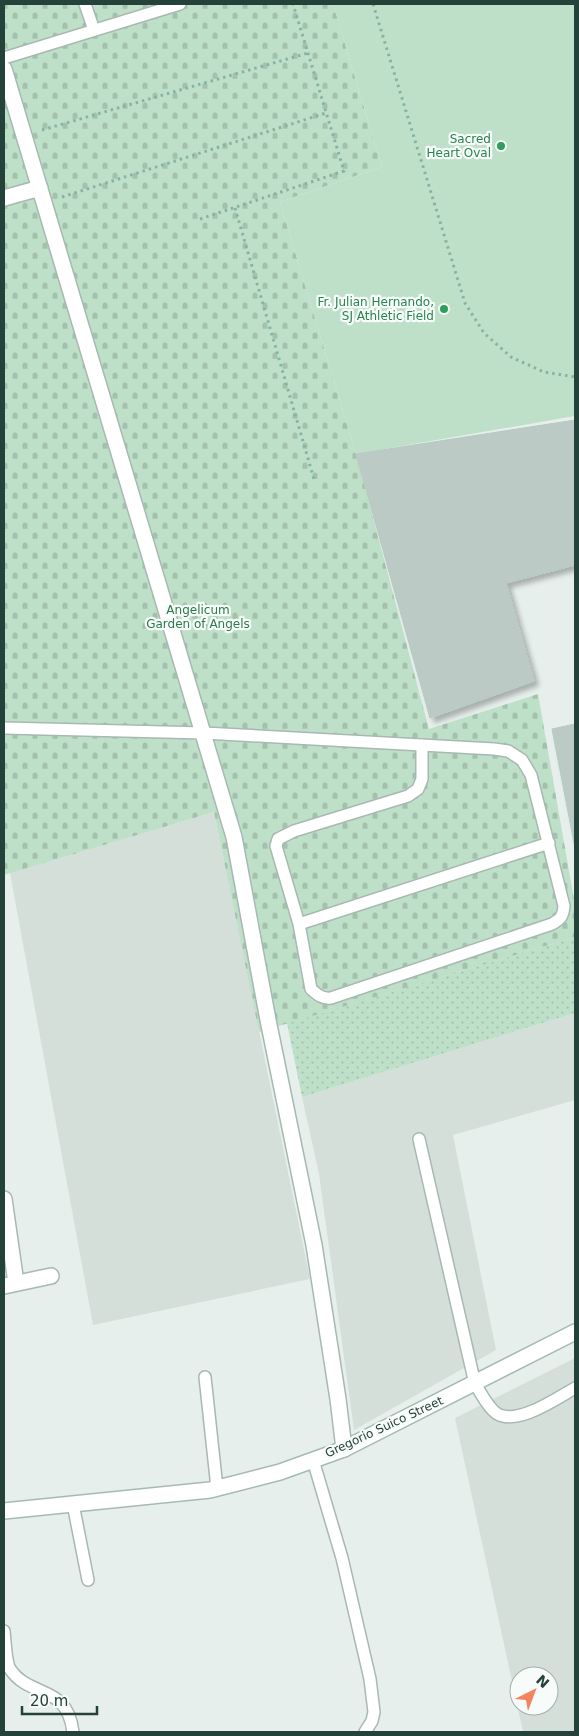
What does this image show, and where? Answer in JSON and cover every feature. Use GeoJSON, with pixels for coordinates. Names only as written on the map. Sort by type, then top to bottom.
{"type":"FeatureCollection","features":[{"type":"Feature","properties":{"kind":"street"},"geometry":{"type":"LineString","coordinates":[[4,69],[234,837],[268,1020],[314,1245],[344,1449]]}},
{"type":"Feature","properties":{"kind":"street"},"geometry":{"type":"LineString","coordinates":[[4,198],[40,188]]}},
{"type":"Feature","properties":{"kind":"street"},"geometry":{"type":"LineString","coordinates":[[4,1199],[10,1285],[51,1276]]}},
{"type":"Feature","properties":{"kind":"street","name":"Gregorio Suico Street"},"geometry":{"type":"LineString","coordinates":[[4,1511],[217,1488],[280,1472],[344,1449],[575,1332]]}},
{"type":"Feature","properties":{"kind":"lane"},"geometry":{"type":"LineString","coordinates":[[84,4],[94,30]]}},
{"type":"Feature","properties":{"kind":"lane"},"geometry":{"type":"LineString","coordinates":[[4,58],[180,4]]}},
{"type":"Feature","properties":{"kind":"lane"},"geometry":{"type":"LineString","coordinates":[[4,728],[204,733],[422,745],[494,749],[508,751],[522,760],[531,775],[564,906],[564,915],[558,921],[331,998],[324,998],[317,995],[312,988],[299,924],[276,846],[278,839],[294,830],[408,796],[418,789],[422,779],[422,745]]}},
{"type":"Feature","properties":{"kind":"lane"},"geometry":{"type":"LineString","coordinates":[[299,924],[549,843]]}},
{"type":"Feature","properties":{"kind":"lane"},"geometry":{"type":"LineString","coordinates":[[419,1139],[475,1384],[485,1400],[497,1413],[508,1417],[521,1416],[575,1388]]}},
{"type":"Feature","properties":{"kind":"lane"},"geometry":{"type":"LineString","coordinates":[[205,1377],[217,1488]]}},
{"type":"Feature","properties":{"kind":"lane"},"geometry":{"type":"LineString","coordinates":[[313,1460],[342,1558],[370,1679],[374,1712],[372,1721],[365,1732]]}},
{"type":"Feature","properties":{"kind":"lane"},"geometry":{"type":"LineString","coordinates":[[73,1504],[88,1580]]}},
{"type":"Feature","properties":{"kind":"lane"},"geometry":{"type":"LineString","coordinates":[[4,1631],[9,1668],[22,1681],[59,1700],[68,1711],[73,1732]]}},
{"type":"Feature","properties":{"kind":"path"},"geometry":{"type":"LineString","coordinates":[[200,219],[344,172],[292,4]]}},
{"type":"Feature","properties":{"kind":"path"},"geometry":{"type":"LineString","coordinates":[[373,4],[465,303],[484,333],[511,357],[544,372],[575,377]]}},
{"type":"Feature","properties":{"kind":"path"},"geometry":{"type":"LineString","coordinates":[[24,135],[308,53]]}},
{"type":"Feature","properties":{"kind":"path"},"geometry":{"type":"LineString","coordinates":[[45,203],[326,113]]}},
{"type":"Feature","properties":{"kind":"path"},"geometry":{"type":"LineString","coordinates":[[235,208],[314,480]]}},
{"type":"Feature","properties":{"kind":"shaded area"},"geometry":{"type":"Polygon","coordinates":[[[214,812],[310,1279],[93,1325],[10,873],[214,812]]]}},
{"type":"Feature","properties":{"kind":"shaded area"},"geometry":{"type":"Polygon","coordinates":[[[575,1013],[575,1100],[453,1135],[496,1350],[354,1430],[319,1174],[302,1097],[575,1013]]]}},
{"type":"Feature","properties":{"kind":"shaded area"},"geometry":{"type":"Polygon","coordinates":[[[575,1358],[575,1732],[523,1732],[520,1716],[559,1716],[559,1666],[509,1667],[455,1418],[575,1358]]]}},
{"type":"Feature","properties":{"kind":"green space","name":"Angelicum Garden of Angels"},"geometry":{"type":"Polygon","coordinates":[[[4,4],[333,4],[382,167],[280,202],[356,454],[429,729],[538,694],[575,905],[575,937],[259,1032],[214,812],[4,875],[4,4]]]}},
{"type":"Feature","properties":{"kind":"green space","name":"Fr. Julian Hernando, SJ Athletic Field"},"geometry":{"type":"Polygon","coordinates":[[[333,4],[575,4],[575,416],[356,454],[280,202],[382,167],[333,4]]]}},
{"type":"Feature","properties":{"kind":"green space"},"geometry":{"type":"Polygon","coordinates":[[[575,937],[575,1013],[302,1097],[287,1023],[575,937]]]}},
{"type":"Feature","properties":{"kind":"building"},"geometry":{"type":"Polygon","coordinates":[[[575,420],[575,565],[506,583],[534,681],[430,718],[356,454],[575,420]]]}},
{"type":"Feature","properties":{"kind":"building"},"geometry":{"type":"Polygon","coordinates":[[[575,724],[575,848],[552,729],[575,724]]]}},
{"type":"Feature","properties":{"kind":"place","name":"Sacred Heart Oval"},"geometry":{"type":"Point","coordinates":[501,146]}},
{"type":"Feature","properties":{"kind":"place","name":"Fr. Julian Hernando, SJ Athletic Field"},"geometry":{"type":"Point","coordinates":[444,309]}}]}
